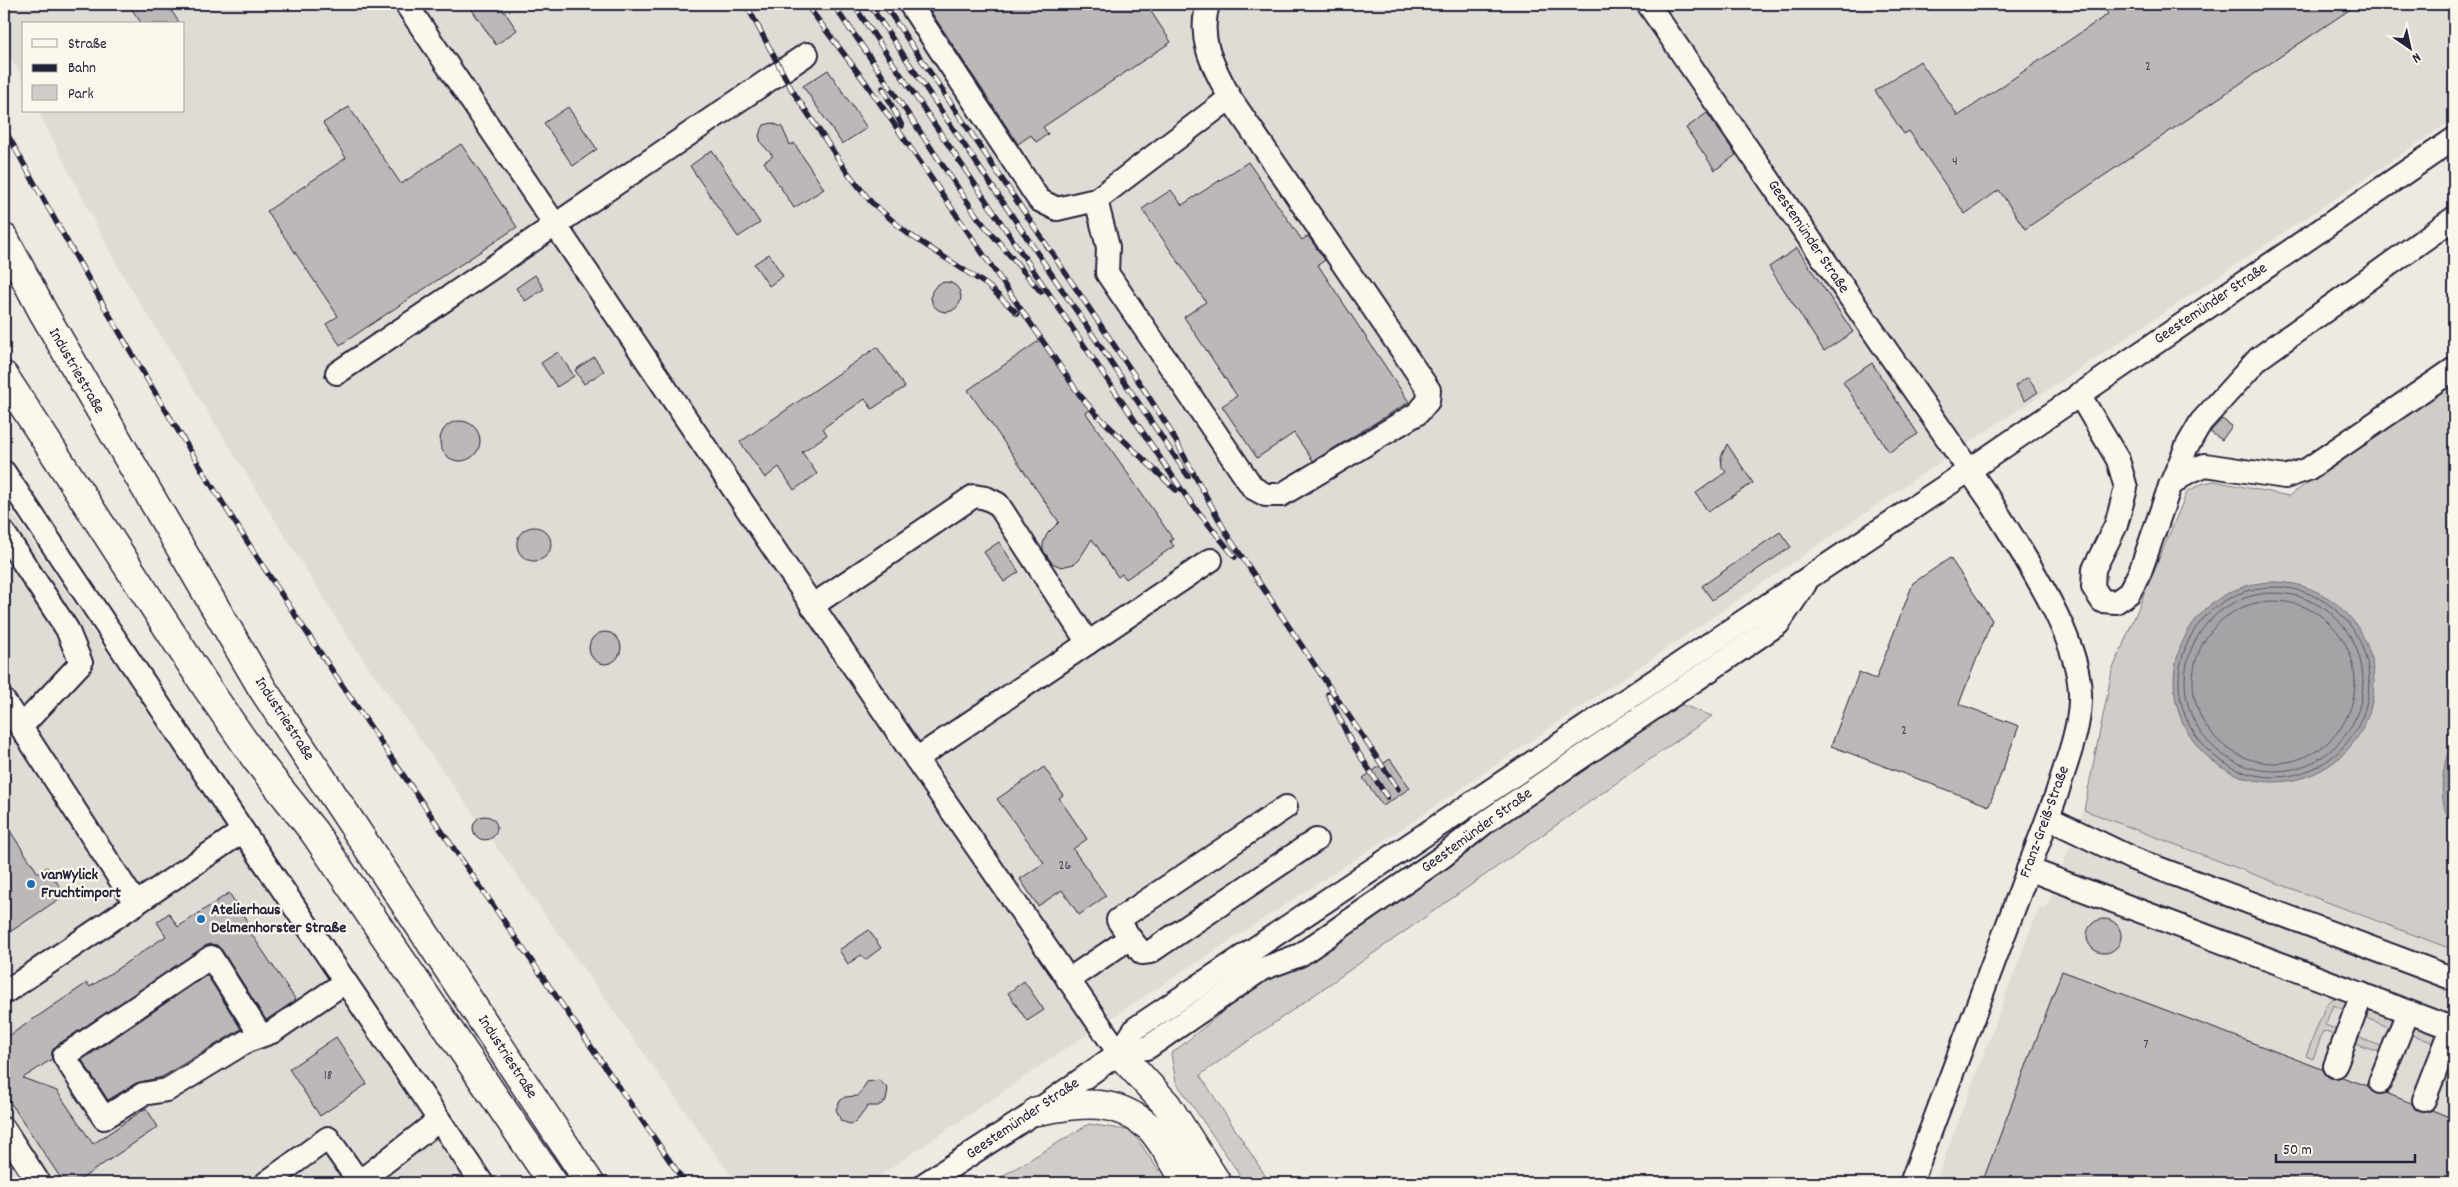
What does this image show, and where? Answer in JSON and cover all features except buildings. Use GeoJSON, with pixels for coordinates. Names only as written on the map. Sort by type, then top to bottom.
{"type":"FeatureCollection","features":[{"type":"Feature","properties":{"kind":"highway","name":"Industriestraße"},"geometry":{"type":"LineString","coordinates":[[4,238],[25,281],[262,688],[590,1183]]}},
{"type":"Feature","properties":{"kind":"highway"},"geometry":{"type":"LineString","coordinates":[[4,248],[25,281]]}},
{"type":"Feature","properties":{"kind":"highway","name":"Industriestraße"},"geometry":{"type":"LineString","coordinates":[[4,376],[207,688],[256,759],[314,832],[552,1183]]}},
{"type":"Feature","properties":{"kind":"highway"},"geometry":{"type":"LineString","coordinates":[[1119,1053],[1149,1126],[1187,1183]]}},
{"type":"Feature","properties":{"kind":"highway"},"geometry":{"type":"LineString","coordinates":[[1119,1053],[1167,1105],[1217,1183]]}},
{"type":"Feature","properties":{"kind":"highway"},"geometry":{"type":"LineString","coordinates":[[1038,1111],[1081,1104],[1114,1106],[1149,1126]]}},
{"type":"Feature","properties":{"kind":"street"},"geometry":{"type":"LineString","coordinates":[[406,4],[812,606],[1119,1053]]}},
{"type":"Feature","properties":{"kind":"street"},"geometry":{"type":"LineString","coordinates":[[910,4],[1039,200],[1057,209],[1096,200],[1230,98]]}},
{"type":"Feature","properties":{"kind":"street"},"geometry":{"type":"LineString","coordinates":[[1096,200],[1108,247],[1107,272],[1253,488],[1266,495],[1281,495],[1418,413],[1428,402],[1429,390],[1230,98],[1208,57],[1204,30],[1208,4]]}},
{"type":"Feature","properties":{"kind":"street","name":"Geestemünder Straße"},"geometry":{"type":"LineString","coordinates":[[1648,4],[1968,471]]}},
{"type":"Feature","properties":{"kind":"street"},"geometry":{"type":"LineString","coordinates":[[337,374],[807,54]]}},
{"type":"Feature","properties":{"kind":"street","name":"Geestemünder Straße"},"geometry":{"type":"LineString","coordinates":[[926,1183],[1038,1111],[1119,1053],[1136,1028],[1968,471],[2454,139]]}},
{"type":"Feature","properties":{"kind":"street"},"geometry":{"type":"LineString","coordinates":[[2079,394],[2118,460],[2126,488],[2116,525],[2094,569],[2093,588],[2102,601],[2116,602],[2128,593],[2140,572],[2170,486],[2187,446],[2201,422],[2259,358],[2454,218]]}},
{"type":"Feature","properties":{"kind":"street"},"geometry":{"type":"LineString","coordinates":[[2170,486],[2186,473],[2204,465],[2285,477],[2308,469],[2454,369]]}},
{"type":"Feature","properties":{"kind":"street"},"geometry":{"type":"LineString","coordinates":[[2187,446],[2204,465]]}},
{"type":"Feature","properties":{"kind":"street","name":"Franz-Greiß-Straße"},"geometry":{"type":"LineString","coordinates":[[1911,1183],[2048,818],[2076,735],[2080,700],[2077,667],[2062,628],[2026,560],[1991,502],[1968,471]]}},
{"type":"Feature","properties":{"kind":"street"},"geometry":{"type":"LineString","coordinates":[[4,472],[243,832],[482,1183]]}},
{"type":"Feature","properties":{"kind":"street"},"geometry":{"type":"LineString","coordinates":[[812,606],[974,496],[986,498],[998,504],[1088,643]]}},
{"type":"Feature","properties":{"kind":"street"},"geometry":{"type":"LineString","coordinates":[[4,533],[67,629],[81,663],[21,727]]}},
{"type":"Feature","properties":{"kind":"street"},"geometry":{"type":"LineString","coordinates":[[916,759],[1210,560]]}},
{"type":"Feature","properties":{"kind":"street","name":"Geestemünder Straße"},"geometry":{"type":"LineString","coordinates":[[1119,1053],[1147,1048],[1262,970],[1300,955],[1442,857],[1487,821],[1778,624],[1811,575]]}},
{"type":"Feature","properties":{"kind":"street"},"geometry":{"type":"LineString","coordinates":[[4,701],[136,904]]}},
{"type":"Feature","properties":{"kind":"street"},"geometry":{"type":"LineString","coordinates":[[1286,807],[1118,920],[1142,953],[1150,952],[1316,840]]}},
{"type":"Feature","properties":{"kind":"street"},"geometry":{"type":"LineString","coordinates":[[2048,818],[2131,858],[2454,979]]}},
{"type":"Feature","properties":{"kind":"street"},"geometry":{"type":"LineString","coordinates":[[4,993],[243,832]]}},
{"type":"Feature","properties":{"kind":"street"},"geometry":{"type":"LineString","coordinates":[[2028,869],[2082,887],[2453,1029],[2424,1100]]}},
{"type":"Feature","properties":{"kind":"street"},"geometry":{"type":"LineString","coordinates":[[1068,980],[1130,938]]}},
{"type":"Feature","properties":{"kind":"street"},"geometry":{"type":"LineString","coordinates":[[261,1036],[211,957],[64,1056],[104,1118],[143,1094],[167,1090],[247,1041],[261,1036],[272,1032],[345,982]]}},
{"type":"Feature","properties":{"kind":"street"},"geometry":{"type":"LineString","coordinates":[[2335,1066],[2362,994]]}},
{"type":"Feature","properties":{"kind":"street"},"geometry":{"type":"LineString","coordinates":[[2380,1082],[2408,1012]]}},
{"type":"Feature","properties":{"kind":"street"},"geometry":{"type":"LineString","coordinates":[[266,1183],[328,1138],[358,1183],[439,1120]]}},
{"type":"Feature","properties":{"kind":"street"},"geometry":{"type":"LineString","coordinates":[[4,1129],[40,1183]]}},
{"type":"Feature","properties":{"kind":"shaded area"},"geometry":{"type":"Polygon","coordinates":[[[4,4],[2454,4],[2454,119],[1940,462],[1409,824],[1099,1026],[869,1183],[736,1183],[349,639],[119,269],[39,112],[185,112],[185,22],[22,22],[22,79],[4,44],[4,4]]]}},
{"type":"Feature","properties":{"kind":"shaded area"},"geometry":{"type":"Polygon","coordinates":[[[4,500],[466,1183],[4,1183],[4,500]]]}},
{"type":"Feature","properties":{"kind":"shaded area"},"geometry":{"type":"Polygon","coordinates":[[[2084,810],[2454,950],[2454,1183],[1935,1183],[2039,907],[2046,909],[2084,810]]]}},
{"type":"Feature","properties":{"kind":"green space"},"geometry":{"type":"Polygon","coordinates":[[[2454,381],[2454,950],[2084,810],[2112,671],[2187,492],[2201,484],[2214,481],[2289,496],[2454,381]]]}},
{"type":"Feature","properties":{"kind":"green space"},"geometry":{"type":"Polygon","coordinates":[[[1680,704],[1712,716],[1200,1075],[1270,1183],[1243,1183],[1236,1169],[1176,1082],[1171,1054],[1258,983],[1519,808],[1680,704]]]}},
{"type":"Feature","properties":{"kind":"green space"},"geometry":{"type":"Polygon","coordinates":[[[2338,997],[2346,998],[2345,1010],[2333,1005],[2325,1025],[2338,1030],[2336,1036],[2323,1031],[2313,1059],[2306,1056],[2325,1007],[2330,1000],[2338,997]]]}},
{"type":"Feature","properties":{"kind":"green space"},"geometry":{"type":"Polygon","coordinates":[[[2367,1008],[2392,1018],[2389,1027],[2363,1017],[2367,1008]]]}},
{"type":"Feature","properties":{"kind":"green space"},"geometry":{"type":"Polygon","coordinates":[[[2413,1025],[2436,1034],[2434,1043],[2408,1033],[2413,1025]]]}},
{"type":"Feature","properties":{"kind":"green space"},"geometry":{"type":"Polygon","coordinates":[[[2355,1036],[2383,1047],[2381,1053],[2353,1043],[2355,1036]]]}},
{"type":"Feature","properties":{"kind":"green space"},"geometry":{"type":"Polygon","coordinates":[[[1089,1124],[1132,1131],[1167,1183],[991,1183],[1089,1124]]]}},
{"type":"Feature","properties":{"kind":"water"},"geometry":{"type":"Polygon","coordinates":[[[2264,582],[2284,582],[2312,589],[2330,599],[2345,611],[2357,626],[2367,644],[2374,672],[2374,692],[2367,720],[2357,738],[2345,753],[2330,765],[2312,775],[2284,782],[2264,782],[2236,775],[2218,765],[2197,746],[2181,720],[2178,711],[2174,692],[2174,672],[2181,644],[2191,626],[2210,605],[2236,589],[2245,586],[2264,582]]]}},
{"type":"Feature","properties":{"kind":"water"},"geometry":{"type":"Polygon","coordinates":[[[2454,736],[2454,829],[2444,807],[2442,782],[2446,758],[2454,736]]]}},
{"type":"Feature","properties":{"kind":"railway"},"geometry":{"type":"LineString","coordinates":[[746,4],[792,90],[845,169],[871,202],[907,233],[987,285],[1017,313]]}},
{"type":"Feature","properties":{"kind":"railway"},"geometry":{"type":"LineString","coordinates":[[806,4],[866,83],[1079,394],[1095,413],[1176,490]]}},
{"type":"Feature","properties":{"kind":"railway"},"geometry":{"type":"LineString","coordinates":[[833,4],[851,31]]}},
{"type":"Feature","properties":{"kind":"railway"},"geometry":{"type":"LineString","coordinates":[[853,4],[1188,499],[1235,557]]}},
{"type":"Feature","properties":{"kind":"railway"},"geometry":{"type":"LineString","coordinates":[[869,4],[1188,476]]}},
{"type":"Feature","properties":{"kind":"railway"},"geometry":{"type":"LineString","coordinates":[[884,4],[1143,388],[1167,425],[1228,536],[1398,789]]}},
{"type":"Feature","properties":{"kind":"railway"},"geometry":{"type":"LineString","coordinates":[[848,25],[979,219],[1041,292]]}},
{"type":"Feature","properties":{"kind":"railway"},"geometry":{"type":"LineString","coordinates":[[883,88],[902,126]]}},
{"type":"Feature","properties":{"kind":"railway"},"geometry":{"type":"LineString","coordinates":[[4,128],[136,362],[278,589],[378,739],[685,1183]]}},
{"type":"Feature","properties":{"kind":"railway"},"geometry":{"type":"LineString","coordinates":[[1328,694],[1350,740],[1387,797]]}},
{"type":"Feature","properties":{"kind":"place","name":"vanWylick Fruchtimport"},"geometry":{"type":"Point","coordinates":[31,884]}},
{"type":"Feature","properties":{"kind":"place","name":"Atelierhaus Delmenhorster Straße"},"geometry":{"type":"Point","coordinates":[201,919]}}]}
